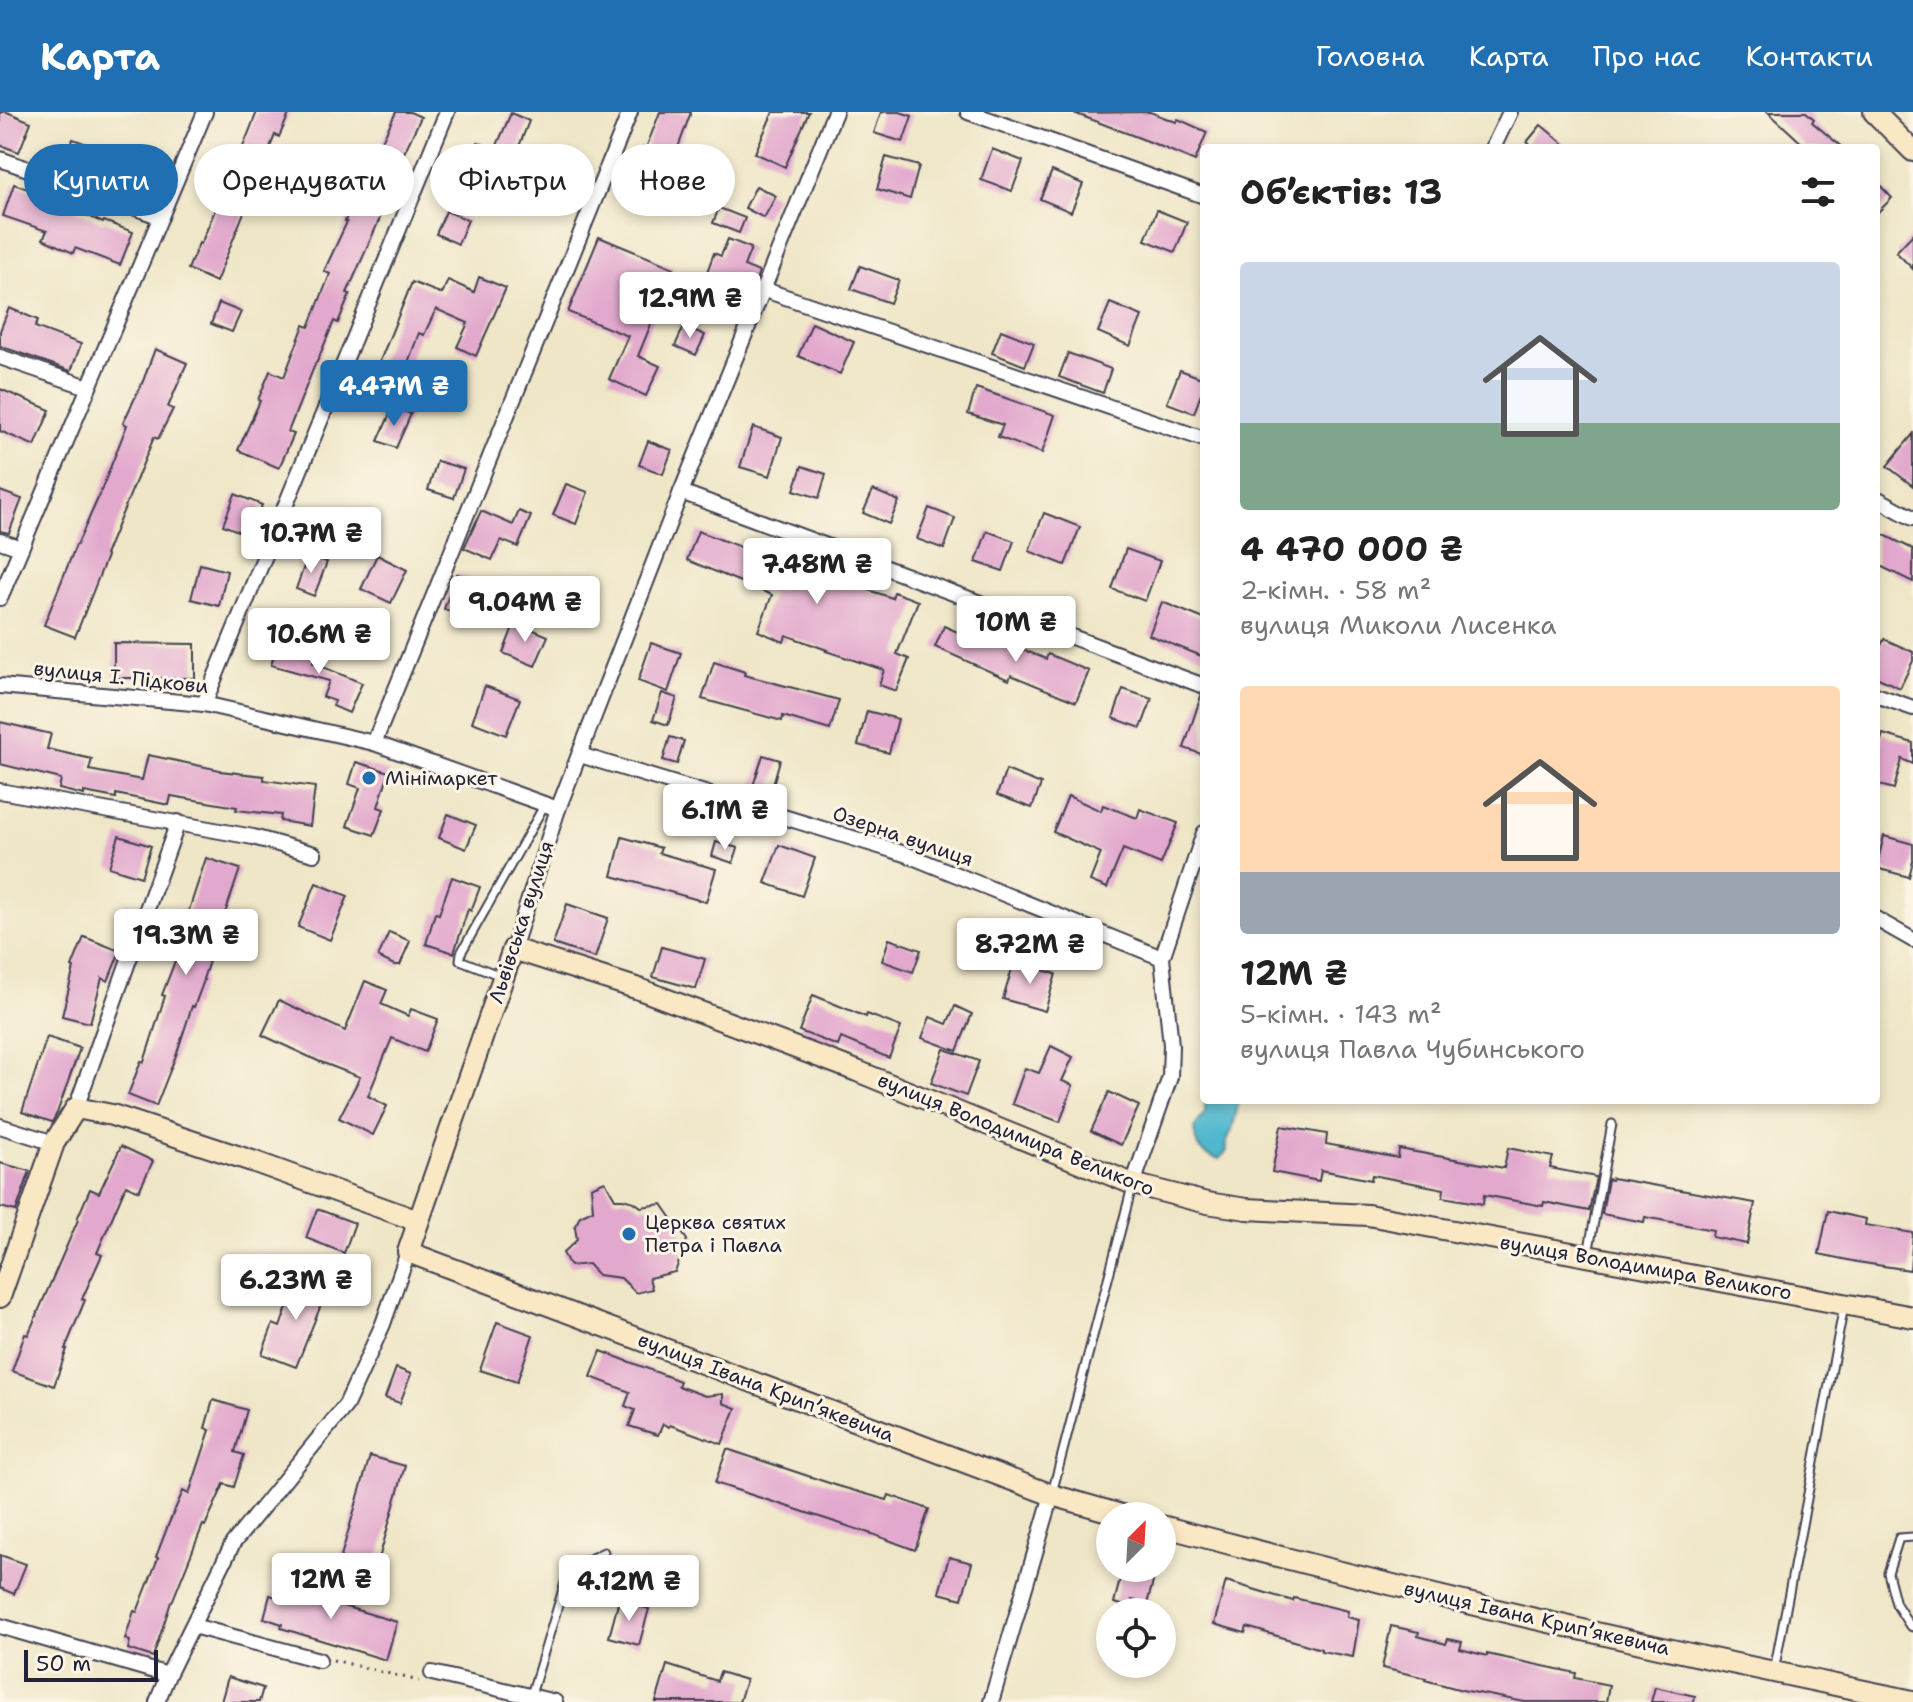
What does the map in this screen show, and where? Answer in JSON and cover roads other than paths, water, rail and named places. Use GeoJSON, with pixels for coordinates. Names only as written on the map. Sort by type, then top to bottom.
{"type":"FeatureCollection","features":[{"type":"Feature","properties":{"kind":"street"},"geometry":{"type":"LineString","coordinates":[[0,598],[205,112]]}},
{"type":"Feature","properties":{"kind":"street"},"geometry":{"type":"LineString","coordinates":[[204,704],[447,112]]}},
{"type":"Feature","properties":{"kind":"street"},"geometry":{"type":"LineString","coordinates":[[374,743],[630,112]]}},
{"type":"Feature","properties":{"kind":"street","name":"Львівська вулиця"},"geometry":{"type":"LineString","coordinates":[[157,1702],[233,1543],[346,1405],[383,1324],[504,977],[552,806],[580,755],[681,492],[835,112]]}},
{"type":"Feature","properties":{"kind":"street"},"geometry":{"type":"LineString","coordinates":[[968,112],[1200,195]]}},
{"type":"Feature","properties":{"kind":"street"},"geometry":{"type":"LineString","coordinates":[[1495,144],[1510,112]]}},
{"type":"Feature","properties":{"kind":"street"},"geometry":{"type":"LineString","coordinates":[[1874,112],[1913,151]]}},
{"type":"Feature","properties":{"kind":"street"},"geometry":{"type":"LineString","coordinates":[[0,159],[161,217]]}},
{"type":"Feature","properties":{"kind":"street"},"geometry":{"type":"LineString","coordinates":[[762,289],[1200,438]]}},
{"type":"Feature","properties":{"kind":"street"},"geometry":{"type":"LineString","coordinates":[[0,357],[88,387]]}},
{"type":"Feature","properties":{"kind":"street"},"geometry":{"type":"LineString","coordinates":[[681,492],[1200,685]]}},
{"type":"Feature","properties":{"kind":"street"},"geometry":{"type":"LineString","coordinates":[[1880,500],[1913,518]]}},
{"type":"Feature","properties":{"kind":"street"},"geometry":{"type":"LineString","coordinates":[[0,541],[21,548]]}},
{"type":"Feature","properties":{"kind":"street","name":"вулиця І. Підкови"},"geometry":{"type":"LineString","coordinates":[[0,686],[204,704],[374,743],[552,806]]}},
{"type":"Feature","properties":{"kind":"street"},"geometry":{"type":"LineString","coordinates":[[1880,696],[1913,708]]}},
{"type":"Feature","properties":{"kind":"street","name":"Озерна вулиця"},"geometry":{"type":"LineString","coordinates":[[580,755],[905,854],[1162,958]]}},
{"type":"Feature","properties":{"kind":"street"},"geometry":{"type":"LineString","coordinates":[[0,791],[253,837],[314,854]]}},
{"type":"Feature","properties":{"kind":"street"},"geometry":{"type":"LineString","coordinates":[[0,1297],[54,1143],[76,1108],[178,822]]}},
{"type":"Feature","properties":{"kind":"street"},"geometry":{"type":"LineString","coordinates":[[1133,1184],[1170,1077],[1171,1045],[1162,958],[1200,845]]}},
{"type":"Feature","properties":{"kind":"street"},"geometry":{"type":"LineString","coordinates":[[1880,921],[1913,940]]}},
{"type":"Feature","properties":{"kind":"street","name":"вулиця Володимира Великого"},"geometry":{"type":"LineString","coordinates":[[513,949],[639,989],[857,1071],[1133,1184],[1207,1203],[1247,1209],[1368,1215],[1913,1317]]}},
{"type":"Feature","properties":{"kind":"street"},"geometry":{"type":"LineString","coordinates":[[76,1108],[126,1119],[418,1221]]}},
{"type":"Feature","properties":{"kind":"street"},"geometry":{"type":"LineString","coordinates":[[0,1126],[54,1143]]}},
{"type":"Feature","properties":{"kind":"street","name":"вулиця Івана Крипʼякевича"},"geometry":{"type":"LineString","coordinates":[[408,1252],[1052,1495],[1096,1508]]}},
{"type":"Feature","properties":{"kind":"street"},"geometry":{"type":"LineString","coordinates":[[991,1702],[1052,1495]]}},
{"type":"Feature","properties":{"kind":"street","name":"вулиця Івана Крипʼякевича"},"geometry":{"type":"LineString","coordinates":[[1176,1530],[1309,1565],[1774,1673],[1913,1701]]}},
{"type":"Feature","properties":{"kind":"street"},"geometry":{"type":"LineString","coordinates":[[0,1626],[168,1675]]}},
{"type":"Feature","properties":{"kind":"street"},"geometry":{"type":"LineString","coordinates":[[193,1626],[319,1660]]}},
{"type":"Feature","properties":{"kind":"street"},"geometry":{"type":"LineString","coordinates":[[432,1673],[555,1702]]}},
{"type":"Feature","properties":{"kind":"lane"},"geometry":{"type":"LineString","coordinates":[[504,977],[460,960],[461,953],[552,806]]}},
{"type":"Feature","properties":{"kind":"lane"},"geometry":{"type":"LineString","coordinates":[[1588,1256],[1612,1124]]}},
{"type":"Feature","properties":{"kind":"lane"},"geometry":{"type":"LineString","coordinates":[[1052,1495],[1133,1184]]}},
{"type":"Feature","properties":{"kind":"lane"},"geometry":{"type":"LineString","coordinates":[[1774,1673],[1844,1304]]}},
{"type":"Feature","properties":{"kind":"lane"},"geometry":{"type":"LineString","coordinates":[[1913,1537],[1899,1538],[1888,1573],[1896,1604],[1913,1627]]}},
{"type":"Feature","properties":{"kind":"lane"},"geometry":{"type":"LineString","coordinates":[[531,1696],[567,1576],[580,1564],[604,1552]]}},
{"type":"Feature","properties":{"kind":"water"},"geometry":{"type":"Polygon","coordinates":[[[1205,1104],[1239,1104],[1227,1141],[1227,1151],[1219,1159],[1203,1152],[1196,1141],[1194,1128],[1205,1113],[1205,1104]]]}},
{"type":"Feature","properties":{"kind":"place","name":"Мінімаркет"},"geometry":{"type":"Point","coordinates":[369,778]}},
{"type":"Feature","properties":{"kind":"place","name":"Церква святих Петра і Павла"},"geometry":{"type":"Point","coordinates":[629,1234]}}]}
